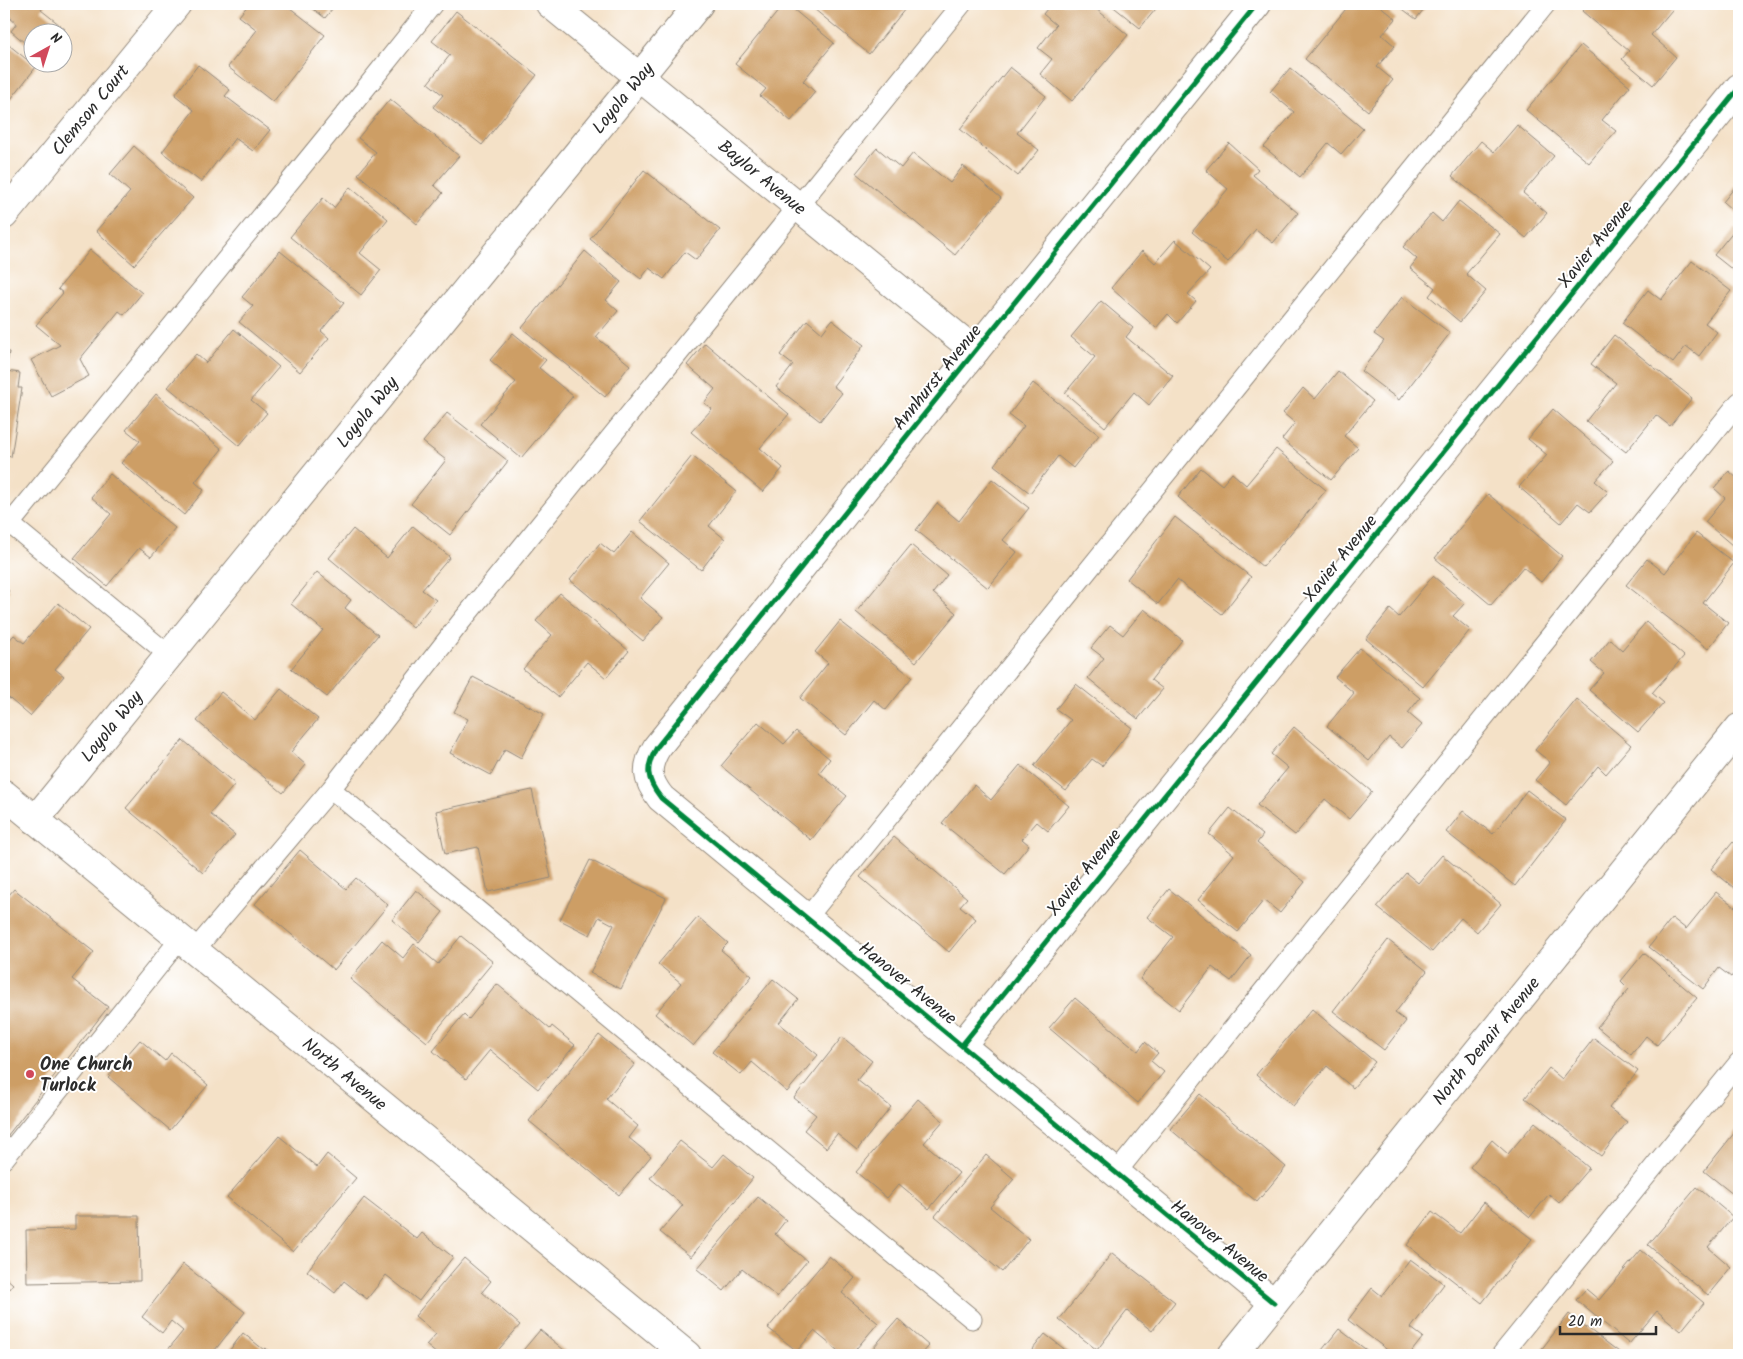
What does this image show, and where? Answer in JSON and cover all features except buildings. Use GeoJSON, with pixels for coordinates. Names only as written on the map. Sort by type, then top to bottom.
{"type":"FeatureCollection","features":[{"type":"Feature","properties":{"kind":"street","name":"Clemson Court"},"geometry":{"type":"LineString","coordinates":[[4,216],[177,4]]}},
{"type":"Feature","properties":{"kind":"street","name":"Baylor Avenue"},"geometry":{"type":"LineString","coordinates":[[550,4],[975,351]]}},
{"type":"Feature","properties":{"kind":"street","name":"Loyola Way"},"geometry":{"type":"LineString","coordinates":[[35,820],[699,4]]}},
{"type":"Feature","properties":{"kind":"street","name":"Annhurst Avenue"},"geometry":{"type":"LineString","coordinates":[[648,773],[650,759],[657,746],[975,351],[1258,4]]}},
{"type":"Feature","properties":{"kind":"street","name":"Xavier Avenue"},"geometry":{"type":"LineString","coordinates":[[962,1045],[1739,88]]}},
{"type":"Feature","properties":{"kind":"street","name":"North Denair Avenue"},"geometry":{"type":"LineString","coordinates":[[1232,1355],[1739,728]]}},
{"type":"Feature","properties":{"kind":"street","name":"Hanover Avenue"},"geometry":{"type":"LineString","coordinates":[[648,773],[653,788],[661,798],[1274,1303]]}},
{"type":"Feature","properties":{"kind":"street","name":"North Avenue"},"geometry":{"type":"LineString","coordinates":[[6,799],[35,820],[686,1355]]}},
{"type":"Feature","properties":{"kind":"lane"},"geometry":{"type":"LineString","coordinates":[[169,655],[7,521],[349,109],[433,4]]}},
{"type":"Feature","properties":{"kind":"lane"},"geometry":{"type":"LineString","coordinates":[[4,1159],[187,945],[330,788],[466,616],[962,4]]}},
{"type":"Feature","properties":{"kind":"lane"},"geometry":{"type":"LineString","coordinates":[[807,918],[1546,4]]}},
{"type":"Feature","properties":{"kind":"lane"},"geometry":{"type":"LineString","coordinates":[[1116,1173],[1739,402]]}},
{"type":"Feature","properties":{"kind":"lane"},"geometry":{"type":"LineString","coordinates":[[330,788],[972,1319]]}},
{"type":"Feature","properties":{"kind":"lane"},"geometry":{"type":"LineString","coordinates":[[1501,1355],[1739,1062]]}},
{"type":"Feature","properties":{"kind":"cycle path"},"geometry":{"type":"LineString","coordinates":[[1257,4],[657,747],[650,761],[649,773],[652,785],[661,798],[1274,1303]]}},
{"type":"Feature","properties":{"kind":"cycle path"},"geometry":{"type":"LineString","coordinates":[[962,1045],[1739,88]]}},
{"type":"Feature","properties":{"kind":"place","name":"One Church Turlock"},"geometry":{"type":"Point","coordinates":[30,1074]}}]}
